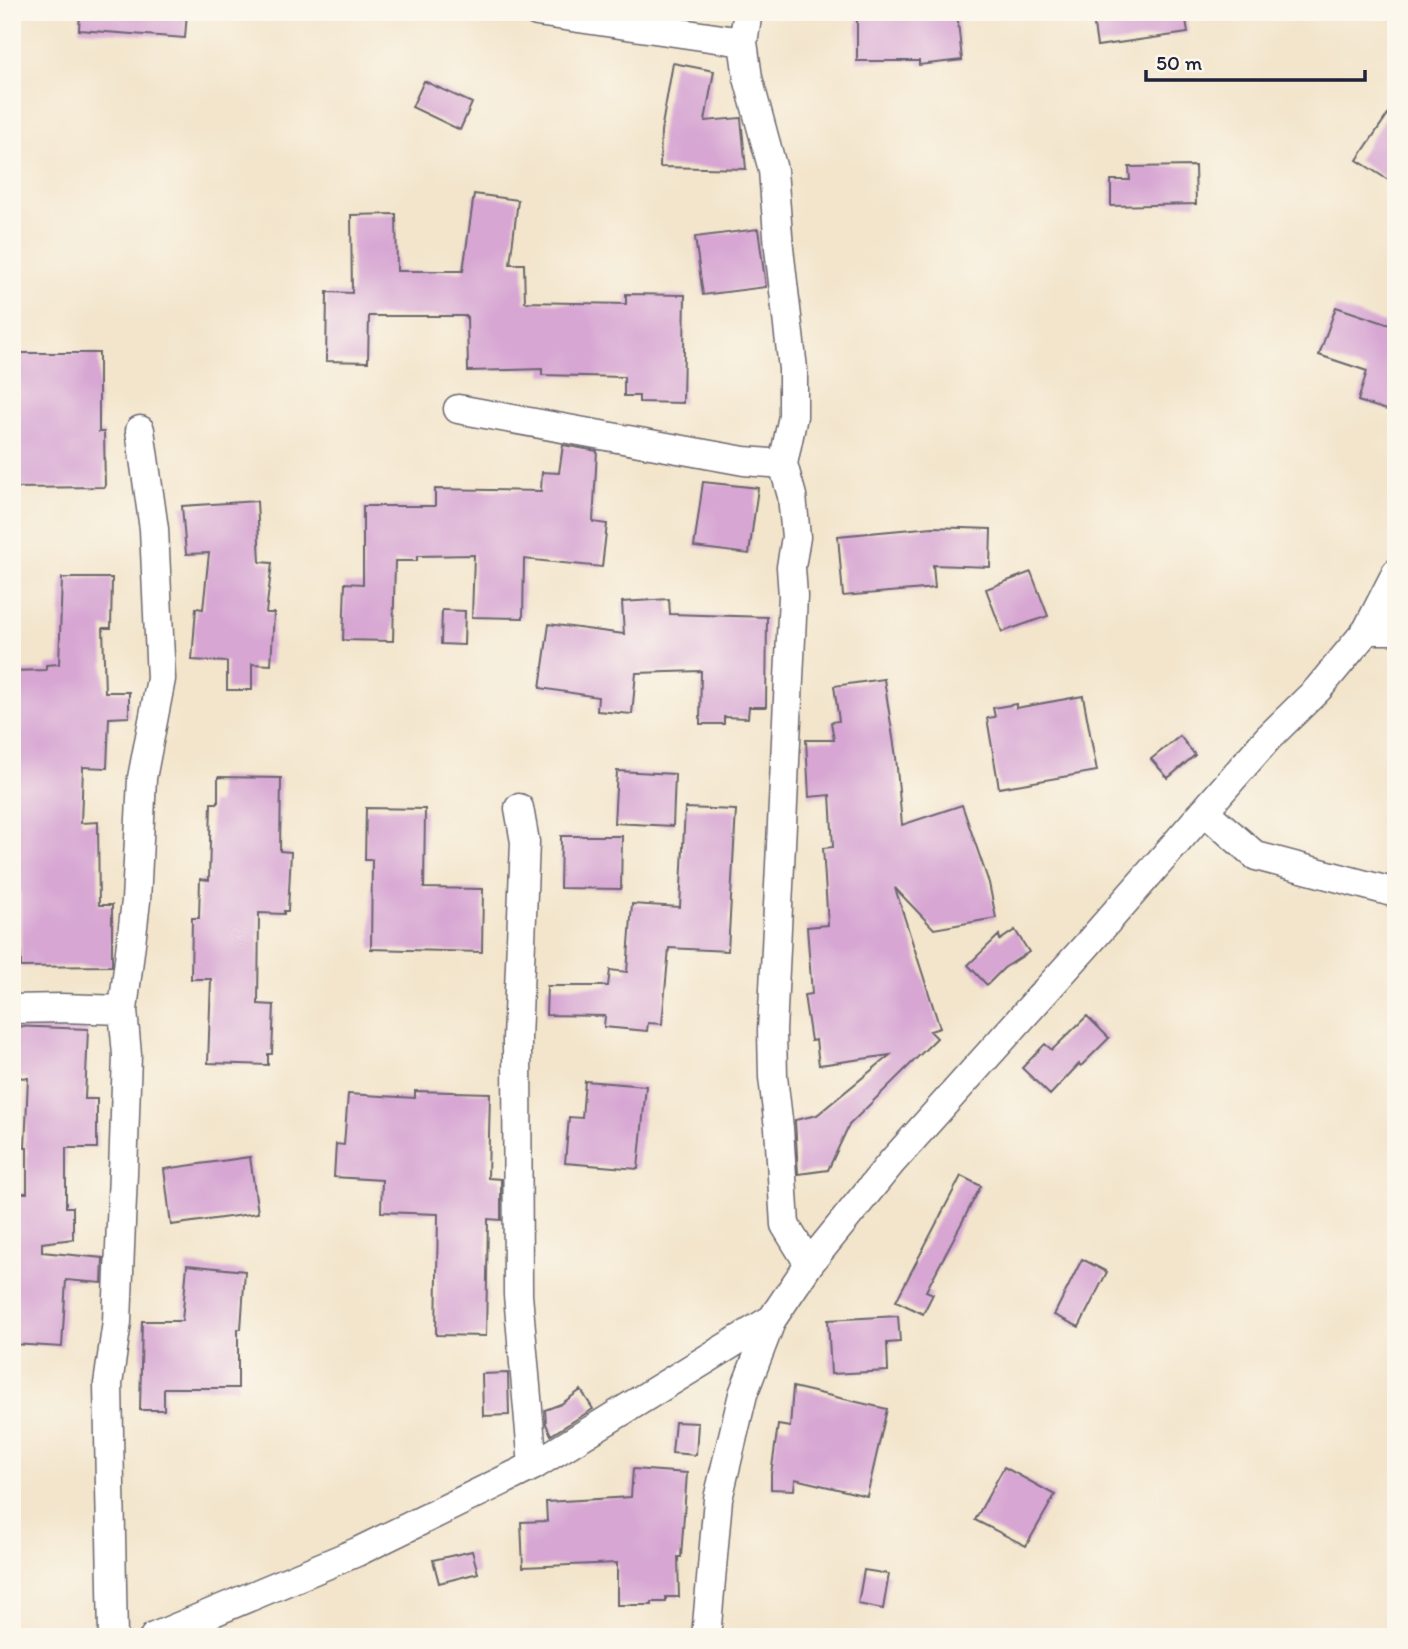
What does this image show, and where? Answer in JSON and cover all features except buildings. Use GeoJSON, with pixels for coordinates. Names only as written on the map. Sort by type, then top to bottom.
{"type":"FeatureCollection","features":[{"type":"Feature","properties":{"kind":"street"},"geometry":{"type":"LineString","coordinates":[[537,12],[743,42]]}},
{"type":"Feature","properties":{"kind":"street"},"geometry":{"type":"LineString","coordinates":[[748,12],[743,42],[748,78],[773,170],[793,369],[793,416],[783,464],[792,496],[796,537],[791,567],[793,596],[772,1031],[785,1225],[809,1264]]}},
{"type":"Feature","properties":{"kind":"street"},"geometry":{"type":"LineString","coordinates":[[458,409],[744,461],[783,464]]}},
{"type":"Feature","properties":{"kind":"street"},"geometry":{"type":"LineString","coordinates":[[113,1637],[108,1384],[117,1322],[123,1173],[127,1055],[123,1010],[136,901],[142,778],[161,679],[154,529],[140,430]]}},
{"type":"Feature","properties":{"kind":"street"},"geometry":{"type":"LineString","coordinates":[[706,1637],[718,1499],[743,1394],[772,1319],[809,1264],[891,1163],[1268,738],[1318,689],[1367,630],[1396,573]]}},
{"type":"Feature","properties":{"kind":"street"},"geometry":{"type":"LineString","coordinates":[[1367,630],[1396,630]]}},
{"type":"Feature","properties":{"kind":"street"},"geometry":{"type":"LineString","coordinates":[[519,808],[525,842],[517,1039],[518,1295],[533,1466]]}},
{"type":"Feature","properties":{"kind":"street"},"geometry":{"type":"LineString","coordinates":[[1204,811],[1256,856],[1396,893]]}},
{"type":"Feature","properties":{"kind":"street"},"geometry":{"type":"LineString","coordinates":[[12,1009],[123,1010]]}},
{"type":"Feature","properties":{"kind":"street"},"geometry":{"type":"LineString","coordinates":[[154,1637],[357,1552],[533,1466],[772,1319]]}}]}
